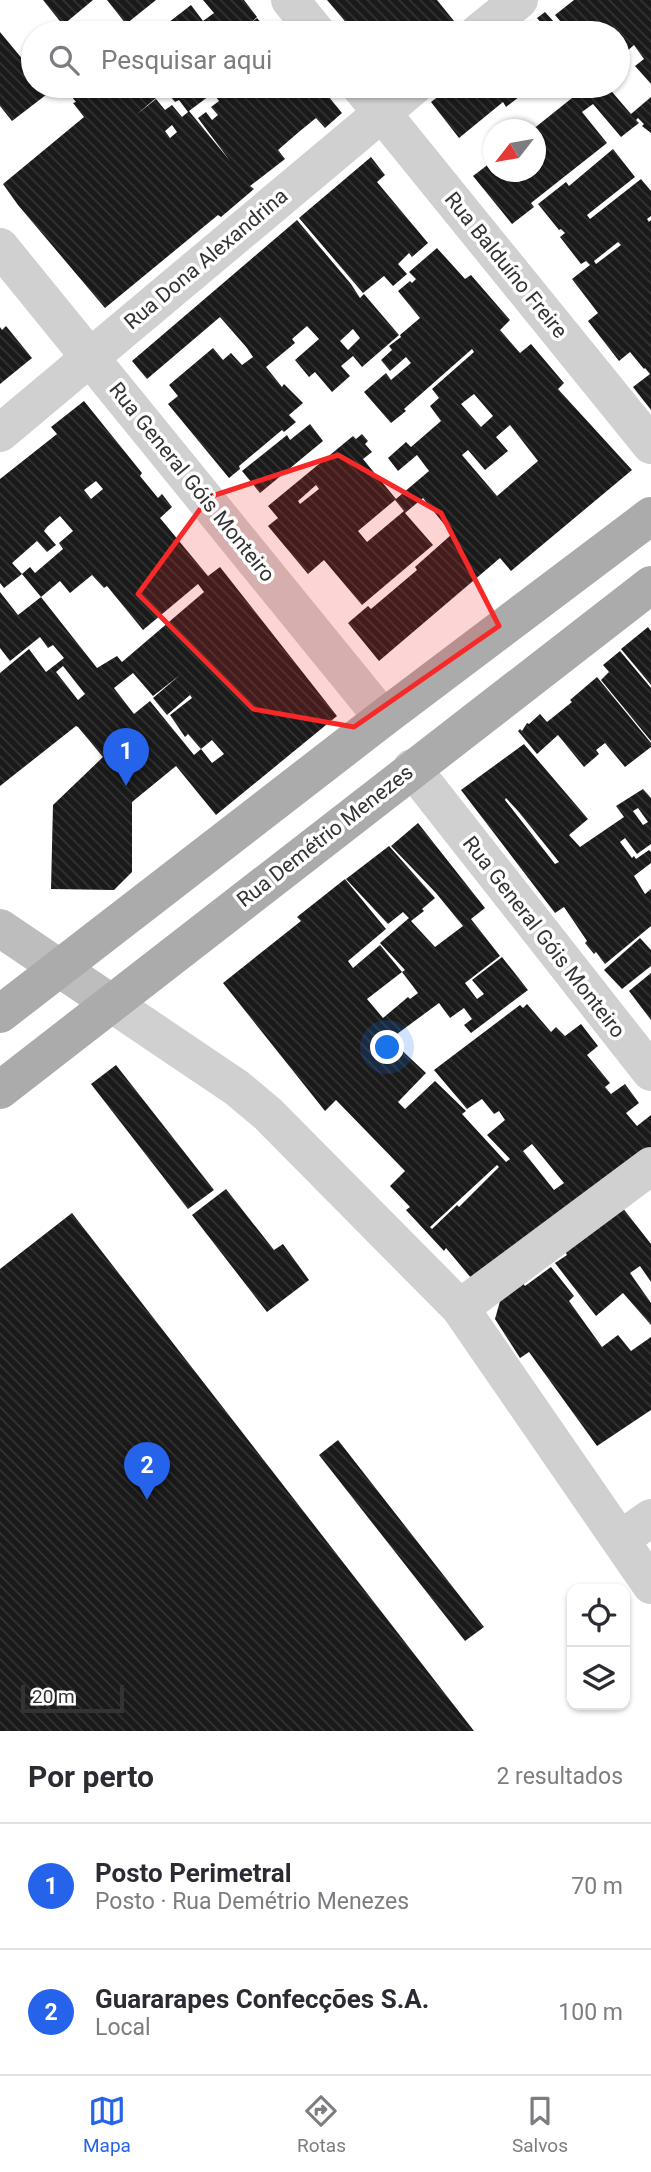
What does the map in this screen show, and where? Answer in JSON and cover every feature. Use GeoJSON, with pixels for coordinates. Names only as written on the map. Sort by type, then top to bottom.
{"type":"FeatureCollection","features":[{"type":"Feature","properties":{"kind":"main road"},"geometry":{"type":"LineString","coordinates":[[0,1014],[383,718],[651,516]]}},
{"type":"Feature","properties":{"kind":"main road","name":"Rua Demétrio Menezes"},"geometry":{"type":"LineString","coordinates":[[0,1090],[651,585]]}},
{"type":"Feature","properties":{"kind":"main road"},"geometry":{"type":"LineString","coordinates":[[0,928],[111,1003]]}},
{"type":"Feature","properties":{"kind":"street"},"geometry":{"type":"LineString","coordinates":[[290,0],[307,21]]}},
{"type":"Feature","properties":{"kind":"street"},"geometry":{"type":"LineString","coordinates":[[493,21],[519,0]]}},
{"type":"Feature","properties":{"kind":"street","name":"Rua Dona Alexandrina"},"geometry":{"type":"LineString","coordinates":[[0,433],[90,356],[371,99]]}},
{"type":"Feature","properties":{"kind":"street","name":"Rua Balduíno Freire"},"geometry":{"type":"LineString","coordinates":[[371,99],[651,445]]}},
{"type":"Feature","properties":{"kind":"street","name":"Rua General Góis Monteiro"},"geometry":{"type":"LineString","coordinates":[[0,247],[383,718]]}},
{"type":"Feature","properties":{"kind":"street","name":"Rua General Góis Monteiro"},"geometry":{"type":"LineString","coordinates":[[412,768],[651,1072]]}},
{"type":"Feature","properties":{"kind":"street"},"geometry":{"type":"LineString","coordinates":[[111,1003],[237,1087],[258,1105],[460,1308],[636,1528],[651,1585]]}},
{"type":"Feature","properties":{"kind":"street"},"geometry":{"type":"LineString","coordinates":[[460,1308],[651,1166]]}},
{"type":"Feature","properties":{"kind":"highlighted area"},"geometry":{"type":"Polygon","coordinates":[[[338,455],[441,513],[499,626],[354,727],[253,709],[138,594],[209,497],[338,455]]]}},
{"type":"Feature","properties":{"kind":"building"},"geometry":{"type":"Polygon","coordinates":[[[43,0],[93,0],[68,21],[60,21],[43,0]]]}},
{"type":"Feature","properties":{"kind":"building"},"geometry":{"type":"Polygon","coordinates":[[[107,0],[156,0],[130,21],[124,21],[107,0]]]}},
{"type":"Feature","properties":{"kind":"building"},"geometry":{"type":"Polygon","coordinates":[[[203,0],[244,0],[257,17],[253,21],[203,21],[214,13],[203,0]]]}},
{"type":"Feature","properties":{"kind":"building"},"geometry":{"type":"Polygon","coordinates":[[[327,0],[437,0],[454,21],[372,21],[345,21],[327,0]]]}},
{"type":"Feature","properties":{"kind":"building"},"geometry":{"type":"Polygon","coordinates":[[[574,0],[651,0],[651,84],[635,66],[644,59],[634,45],[630,48],[630,21],[560,21],[555,15],[574,0]]]}},
{"type":"Feature","properties":{"kind":"building"},"geometry":{"type":"Polygon","coordinates":[[[191,5],[203,21],[170,21],[191,5]]]}},
{"type":"Feature","properties":{"kind":"building"},"geometry":{"type":"Polygon","coordinates":[[[545,12],[553,21],[540,21],[537,18],[545,12]]]}},
{"type":"Feature","properties":{"kind":"building"},"geometry":{"type":"Polygon","coordinates":[[[0,32],[21,57],[21,98],[42,98],[12,121],[0,106],[0,32]]]}},
{"type":"Feature","properties":{"kind":"building"},"geometry":{"type":"Polygon","coordinates":[[[651,97],[651,133],[642,126],[644,124],[638,118],[636,120],[639,123],[621,137],[593,104],[582,112],[607,143],[531,203],[534,207],[512,224],[473,176],[483,168],[483,182],[546,182],[546,119],[572,98],[617,98],[631,114],[651,97]]]}},
{"type":"Feature","properties":{"kind":"building"},"geometry":{"type":"Polygon","coordinates":[[[73,98],[156,98],[136,115],[156,99],[165,110],[172,105],[182,117],[188,112],[179,100],[175,102],[172,98],[206,98],[189,111],[230,161],[198,118],[206,112],[212,120],[218,115],[211,107],[219,101],[217,98],[330,98],[342,113],[325,128],[316,118],[300,131],[278,150],[285,159],[250,186],[254,189],[221,217],[218,215],[105,308],[3,184],[84,117],[73,103],[76,102],[73,98]],[[172,125],[165,131],[170,138],[177,132],[172,125]]]}},
{"type":"Feature","properties":{"kind":"building"},"geometry":{"type":"Polygon","coordinates":[[[436,98],[518,98],[506,107],[503,102],[459,138],[431,102],[436,98]]]}},
{"type":"Feature","properties":{"kind":"building"},"geometry":{"type":"Polygon","coordinates":[[[613,149],[635,177],[587,215],[590,219],[641,179],[651,191],[651,216],[647,219],[649,222],[651,220],[651,410],[633,387],[650,374],[630,352],[619,361],[588,321],[598,313],[572,279],[590,265],[586,261],[581,264],[560,237],[565,233],[559,230],[538,204],[566,182],[569,186],[613,149]],[[618,242],[594,261],[596,264],[621,245],[618,242]]]}},
{"type":"Feature","properties":{"kind":"building"},"geometry":{"type":"Polygon","coordinates":[[[371,157],[385,175],[377,182],[428,243],[412,257],[409,253],[398,264],[407,274],[393,286],[384,276],[363,293],[299,218],[371,157]]]}},
{"type":"Feature","properties":{"kind":"building"},"geometry":{"type":"Polygon","coordinates":[[[297,220],[360,298],[364,294],[399,335],[362,367],[353,356],[341,366],[350,376],[332,392],[315,372],[309,377],[295,360],[319,339],[307,326],[292,339],[295,343],[266,367],[282,387],[284,384],[303,403],[289,415],[296,422],[284,432],[282,430],[239,466],[240,469],[229,478],[168,404],[178,396],[169,385],[213,348],[223,360],[231,353],[242,365],[253,357],[247,348],[220,317],[147,379],[132,361],[297,220]],[[353,329],[340,341],[348,350],[360,338],[353,329]]]}},
{"type":"Feature","properties":{"kind":"building"},"geometry":{"type":"Polygon","coordinates":[[[437,248],[465,279],[471,275],[510,320],[500,330],[520,353],[531,344],[564,383],[558,389],[632,470],[511,571],[500,558],[379,661],[348,623],[368,606],[371,609],[417,570],[415,567],[452,534],[423,498],[405,513],[433,545],[362,605],[324,560],[308,574],[268,526],[278,518],[268,506],[353,436],[356,439],[362,434],[368,441],[365,444],[372,452],[363,459],[396,499],[429,471],[417,455],[398,471],[388,458],[406,442],[411,447],[441,421],[430,406],[439,398],[432,389],[474,352],[472,349],[391,423],[364,392],[386,373],[391,380],[411,363],[406,357],[390,371],[381,360],[392,350],[389,346],[420,318],[398,291],[416,279],[409,272],[437,248]],[[474,394],[461,404],[481,427],[493,416],[474,394]],[[510,425],[496,437],[508,451],[485,470],[468,450],[462,455],[497,496],[538,461],[510,425]],[[316,485],[298,501],[300,504],[319,489],[316,485]],[[395,500],[358,531],[367,542],[404,511],[395,500]]]}},
{"type":"Feature","properties":{"kind":"building"},"geometry":{"type":"Polygon","coordinates":[[[6,326],[32,358],[0,384],[0,327],[2,330],[6,326]]]}},
{"type":"Feature","properties":{"kind":"building"},"geometry":{"type":"Polygon","coordinates":[[[84,401],[142,473],[140,476],[158,498],[162,494],[172,507],[160,518],[208,576],[220,567],[337,716],[216,815],[176,766],[132,802],[132,872],[114,890],[51,889],[53,805],[103,757],[76,726],[0,786],[0,673],[29,649],[46,672],[64,658],[53,645],[48,648],[40,637],[10,661],[0,648],[0,592],[18,615],[41,597],[22,574],[4,588],[0,583],[0,479],[57,434],[51,427],[84,401]],[[96,481],[84,490],[91,499],[103,489],[96,481]],[[60,516],[44,531],[56,545],[47,552],[37,541],[12,563],[22,574],[30,567],[35,573],[63,549],[59,543],[73,531],[60,516]],[[92,575],[70,593],[60,581],[41,597],[97,668],[117,656],[122,662],[204,592],[198,584],[143,630],[107,586],[104,588],[92,575]],[[63,666],[56,672],[78,700],[85,694],[63,666]],[[133,673],[114,688],[134,714],[150,701],[194,755],[201,749],[188,734],[185,737],[170,715],[192,698],[190,695],[167,715],[153,698],[180,675],[153,696],[133,673]],[[212,740],[201,749],[212,763],[224,754],[212,740]]]}},
{"type":"Feature","properties":{"kind":"building"},"geometry":{"type":"Polygon","coordinates":[[[310,424],[323,441],[260,493],[242,471],[287,435],[290,440],[310,424]]]}},
{"type":"Feature","properties":{"kind":"building"},"geometry":{"type":"Polygon","coordinates":[[[648,627],[651,631],[651,685],[621,649],[648,627]]]}},
{"type":"Feature","properties":{"kind":"building"},"geometry":{"type":"Polygon","coordinates":[[[620,651],[651,688],[651,741],[601,680],[609,672],[603,665],[620,651]]]}},
{"type":"Feature","properties":{"kind":"building"},"geometry":{"type":"Polygon","coordinates":[[[597,677],[651,743],[651,747],[625,767],[605,743],[596,750],[599,754],[584,767],[558,735],[537,754],[518,731],[522,731],[527,723],[540,714],[547,722],[597,677]]]}},
{"type":"Feature","properties":{"kind":"building"},"geometry":{"type":"Polygon","coordinates":[[[524,744],[588,819],[569,835],[580,847],[624,817],[616,806],[643,789],[651,798],[651,844],[637,854],[625,838],[620,842],[632,858],[634,856],[636,859],[649,850],[651,852],[651,863],[634,876],[645,894],[651,889],[651,926],[605,964],[585,943],[587,941],[564,907],[555,913],[461,790],[524,744]],[[506,798],[555,864],[559,862],[518,811],[506,798]],[[638,808],[633,811],[643,825],[648,822],[638,808]]]}},
{"type":"Feature","properties":{"kind":"building"},"geometry":{"type":"Polygon","coordinates":[[[418,823],[485,908],[471,919],[500,956],[465,983],[477,999],[484,994],[472,980],[502,957],[528,990],[471,1033],[464,1025],[472,1019],[464,1008],[450,1018],[439,1003],[397,1034],[400,1038],[394,1043],[426,1073],[398,1102],[405,1109],[435,1081],[466,1111],[462,1114],[506,1162],[510,1159],[487,1135],[505,1120],[499,1111],[494,1114],[482,1099],[467,1109],[434,1070],[520,1005],[523,1008],[527,1004],[551,1032],[556,1027],[565,1036],[581,1024],[598,1046],[587,1055],[610,1083],[605,1087],[611,1094],[625,1084],[639,1103],[626,1113],[637,1126],[651,1115],[651,1150],[477,1285],[446,1248],[444,1251],[406,1210],[410,1207],[390,1186],[405,1171],[336,1100],[325,1111],[223,983],[301,921],[297,917],[345,879],[386,929],[348,961],[353,968],[380,945],[402,972],[405,970],[380,943],[409,918],[403,912],[388,924],[346,879],[389,846],[435,898],[411,921],[435,947],[463,926],[391,846],[418,823]],[[402,972],[367,999],[383,1018],[408,997],[410,999],[418,993],[402,972]],[[532,1144],[523,1151],[554,1190],[564,1183],[532,1144]],[[497,1165],[430,1227],[432,1229],[457,1205],[459,1207],[499,1167],[497,1165]]]}},
{"type":"Feature","properties":{"kind":"building"},"geometry":{"type":"Polygon","coordinates":[[[640,938],[651,950],[651,966],[622,989],[604,970],[640,938]]]}},
{"type":"Feature","properties":{"kind":"building"},"geometry":{"type":"Polygon","coordinates":[[[651,973],[651,1020],[629,991],[651,973]]]}},
{"type":"Feature","properties":{"kind":"building"},"geometry":{"type":"Polygon","coordinates":[[[116,1065],[214,1190],[188,1209],[91,1084],[116,1065]]]}},
{"type":"Feature","properties":{"kind":"building"},"geometry":{"type":"Polygon","coordinates":[[[226,1189],[274,1250],[283,1244],[309,1280],[267,1312],[192,1215],[226,1189]]]}},
{"type":"Feature","properties":{"kind":"building"},"geometry":{"type":"Polygon","coordinates":[[[622,1207],[651,1244],[651,1282],[640,1266],[630,1273],[651,1303],[651,1325],[623,1293],[596,1316],[555,1263],[567,1255],[564,1249],[622,1207]]]}},
{"type":"Feature","properties":{"kind":"building"},"geometry":{"type":"Polygon","coordinates":[[[72,1213],[474,1731],[0,1731],[0,1269],[72,1213]]]}},
{"type":"Feature","properties":{"kind":"building"},"geometry":{"type":"Polygon","coordinates":[[[551,1267],[574,1296],[569,1301],[602,1347],[618,1335],[631,1351],[651,1337],[651,1410],[597,1446],[529,1352],[520,1358],[495,1319],[502,1294],[521,1280],[525,1286],[551,1267]]]}},
{"type":"Feature","properties":{"kind":"building"},"geometry":{"type":"Polygon","coordinates":[[[338,1440],[484,1627],[465,1641],[319,1455],[338,1440]]]}},
{"type":"Feature","properties":{"kind":"place","name":"Posto Perimetral"},"geometry":{"type":"Point","coordinates":[126,786]}},
{"type":"Feature","properties":{"kind":"place","name":"Guararapes Confecções S.A."},"geometry":{"type":"Point","coordinates":[147,1500]}}]}
